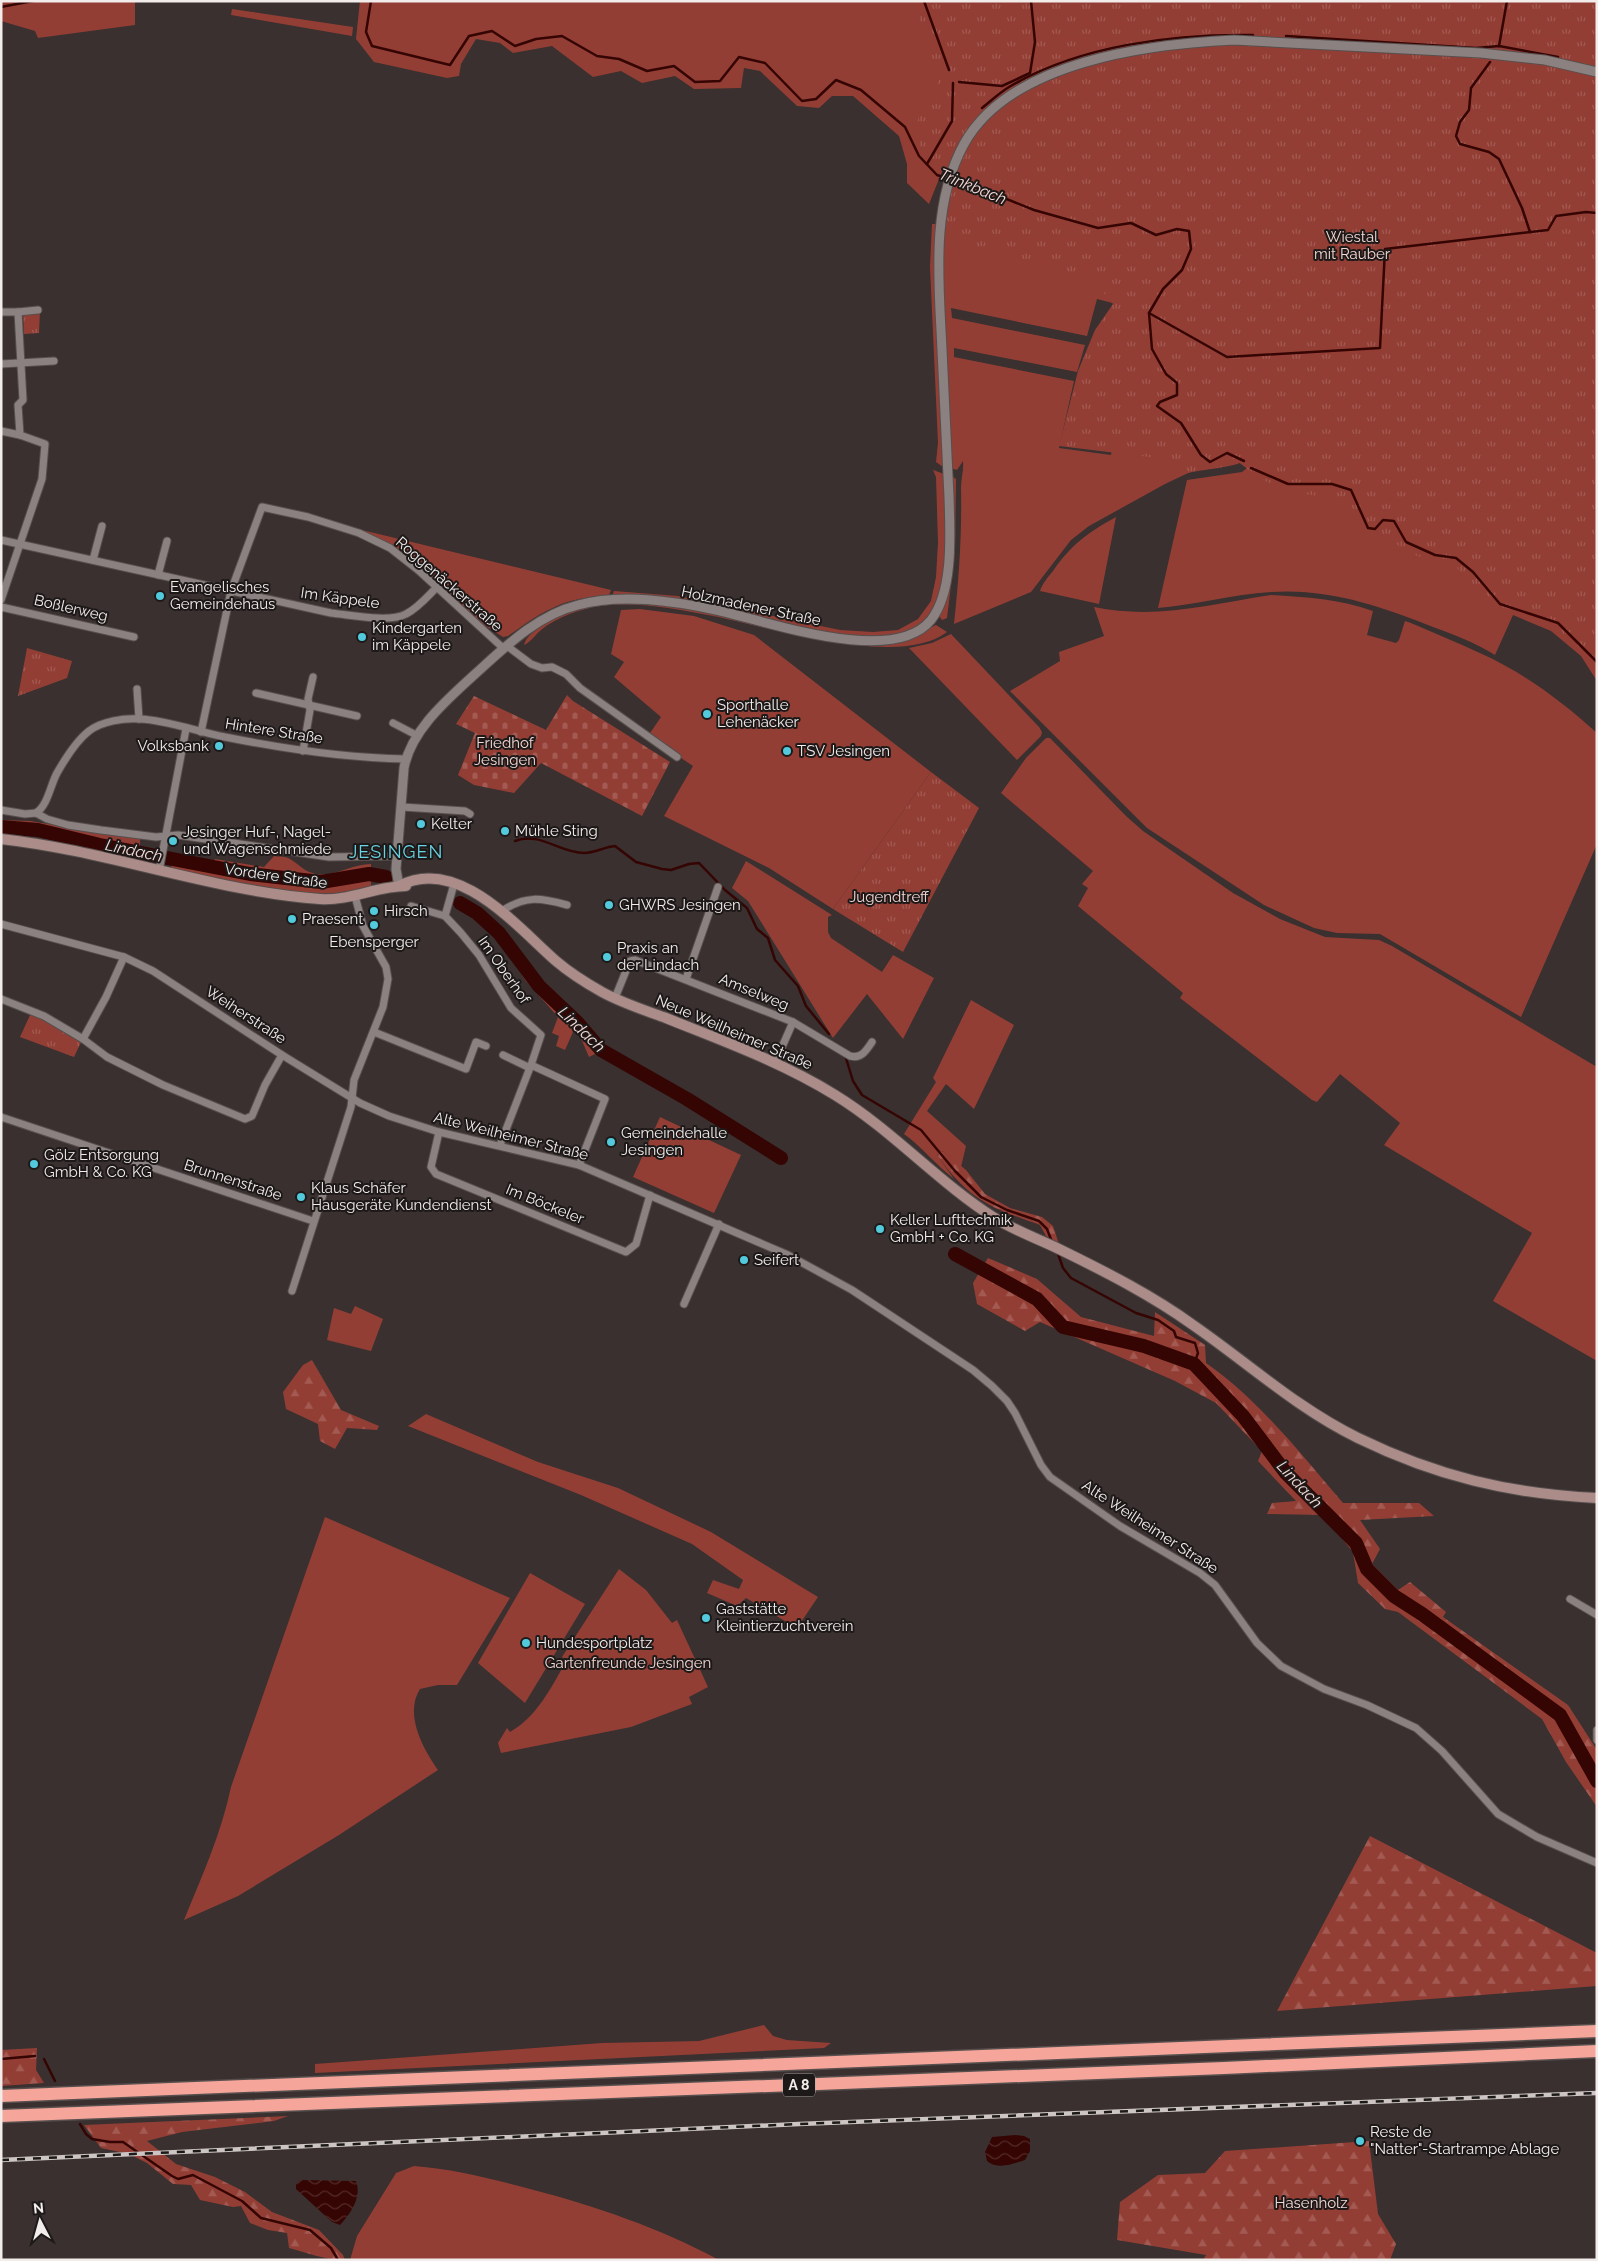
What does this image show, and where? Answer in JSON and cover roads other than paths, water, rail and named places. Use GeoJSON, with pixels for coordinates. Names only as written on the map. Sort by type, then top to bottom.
{"type":"FeatureCollection","features":[{"type":"Feature","properties":{"kind":"highway","name":"A 8"},"geometry":{"type":"LineString","coordinates":[[1,2096],[1597,2032]]}},
{"type":"Feature","properties":{"kind":"highway","name":"A 8"},"geometry":{"type":"LineString","coordinates":[[1,2116],[1224,2068],[1597,2051]]}},
{"type":"Feature","properties":{"kind":"main road","name":"Vordere Straße"},"geometry":{"type":"LineString","coordinates":[[1,839],[160,866],[239,888],[287,896],[335,900],[399,886]]}},
{"type":"Feature","properties":{"kind":"main road","name":"Neue Weilheimer Straße"},"geometry":{"type":"LineString","coordinates":[[399,886],[419,879],[438,880],[474,892],[502,911],[569,972],[615,998],[776,1063],[836,1095],[975,1205],[1025,1235],[1057,1248],[1163,1304],[1307,1410],[1367,1442],[1420,1465],[1477,1483],[1534,1493],[1597,1498]]}},
{"type":"Feature","properties":{"kind":"street","name":"Holzmadener Straße"},"geometry":{"type":"LineString","coordinates":[[406,759],[418,736],[436,712],[454,693],[505,647],[532,627],[556,613],[575,605],[610,599],[654,601],[706,608],[816,634],[872,640],[903,638],[927,624],[934,616],[944,592],[949,552],[940,301],[939,244],[941,219],[952,170],[964,144],[973,130],[994,108],[1014,94],[1035,82],[1079,63],[1133,51],[1208,42],[1267,41],[1481,53],[1545,60],[1597,72]]}},
{"type":"Feature","properties":{"kind":"street"},"geometry":{"type":"LineString","coordinates":[[1,312],[38,310]]}},
{"type":"Feature","properties":{"kind":"street"},"geometry":{"type":"LineString","coordinates":[[18,312],[23,400],[18,405],[20,435]]}},
{"type":"Feature","properties":{"kind":"street"},"geometry":{"type":"LineString","coordinates":[[1,364],[54,361]]}},
{"type":"Feature","properties":{"kind":"street"},"geometry":{"type":"LineString","coordinates":[[1,431],[20,435],[45,444],[42,478],[1,600]]}},
{"type":"Feature","properties":{"kind":"street","name":"Roggenäckerstraße"},"geometry":{"type":"LineString","coordinates":[[232,591],[262,507],[308,517],[359,533],[390,548],[505,647]]}},
{"type":"Feature","properties":{"kind":"street"},"geometry":{"type":"LineString","coordinates":[[94,560],[102,526]]}},
{"type":"Feature","properties":{"kind":"street","name":"Im Käppele"},"geometry":{"type":"LineString","coordinates":[[1,540],[331,613],[385,618],[405,615],[419,606],[436,588]]}},
{"type":"Feature","properties":{"kind":"street"},"geometry":{"type":"LineString","coordinates":[[158,575],[167,541]]}},
{"type":"Feature","properties":{"kind":"street"},"geometry":{"type":"LineString","coordinates":[[201,732],[232,591]]}},
{"type":"Feature","properties":{"kind":"street","name":"Boßlerweg"},"geometry":{"type":"LineString","coordinates":[[1,607],[134,636]]}},
{"type":"Feature","properties":{"kind":"street"},"geometry":{"type":"LineString","coordinates":[[505,647],[531,664],[542,668],[552,667],[566,674],[580,688],[677,757]]}},
{"type":"Feature","properties":{"kind":"street"},"geometry":{"type":"LineString","coordinates":[[303,750],[310,710],[313,677]]}},
{"type":"Feature","properties":{"kind":"street"},"geometry":{"type":"LineString","coordinates":[[137,689],[139,719]]}},
{"type":"Feature","properties":{"kind":"street"},"geometry":{"type":"LineString","coordinates":[[256,693],[357,716]]}},
{"type":"Feature","properties":{"kind":"street","name":"Hintere Straße"},"geometry":{"type":"LineString","coordinates":[[36,813],[44,805],[56,774],[68,756],[89,731],[110,722],[139,719],[303,750],[355,757],[406,759]]}},
{"type":"Feature","properties":{"kind":"street"},"geometry":{"type":"LineString","coordinates":[[393,723],[418,736]]}},
{"type":"Feature","properties":{"kind":"street"},"geometry":{"type":"LineString","coordinates":[[160,866],[186,729]]}},
{"type":"Feature","properties":{"kind":"street"},"geometry":{"type":"LineString","coordinates":[[399,886],[396,869],[406,759]]}},
{"type":"Feature","properties":{"kind":"street"},"geometry":{"type":"LineString","coordinates":[[402,807],[464,811],[470,814]]}},
{"type":"Feature","properties":{"kind":"street"},"geometry":{"type":"LineString","coordinates":[[1,810],[25,814],[36,813],[47,819],[68,825],[156,837],[178,835],[329,857],[398,856]]}},
{"type":"Feature","properties":{"kind":"street"},"geometry":{"type":"LineString","coordinates":[[411,906],[444,916],[454,884]]}},
{"type":"Feature","properties":{"kind":"street"},"geometry":{"type":"LineString","coordinates":[[686,979],[718,887]]}},
{"type":"Feature","properties":{"kind":"street"},"geometry":{"type":"LineString","coordinates":[[292,1291],[351,1107],[354,1080],[383,1007],[388,979],[386,968],[363,926],[355,896]]}},
{"type":"Feature","properties":{"kind":"street"},"geometry":{"type":"LineString","coordinates":[[502,911],[511,905],[538,898],[567,905]]}},
{"type":"Feature","properties":{"kind":"street","name":"Im Oberhof"},"geometry":{"type":"LineString","coordinates":[[444,916],[478,955],[512,1008],[540,1035],[530,1066]]}},
{"type":"Feature","properties":{"kind":"street","name":"Weiherstraße"},"geometry":{"type":"LineString","coordinates":[[1,924],[124,958],[153,970],[282,1055],[352,1098]]}},
{"type":"Feature","properties":{"kind":"street"},"geometry":{"type":"LineString","coordinates":[[83,1039],[112,987],[124,958]]}},
{"type":"Feature","properties":{"kind":"street","name":"Amselweg"},"geometry":{"type":"LineString","coordinates":[[615,998],[630,961],[635,960],[793,1022],[855,1057],[865,1053],[872,1042]]}},
{"type":"Feature","properties":{"kind":"street"},"geometry":{"type":"LineString","coordinates":[[1,999],[44,1016],[115,1061],[163,1085],[244,1118],[252,1116],[265,1085],[282,1055]]}},
{"type":"Feature","properties":{"kind":"street","name":"Amselweg"},"geometry":{"type":"LineString","coordinates":[[776,1063],[793,1022]]}},
{"type":"Feature","properties":{"kind":"street"},"geometry":{"type":"LineString","coordinates":[[374,1032],[466,1070],[476,1042],[486,1046]]}},
{"type":"Feature","properties":{"kind":"street"},"geometry":{"type":"LineString","coordinates":[[503,1056],[605,1099],[578,1165]]}},
{"type":"Feature","properties":{"kind":"street"},"geometry":{"type":"LineString","coordinates":[[500,1145],[530,1066]]}},
{"type":"Feature","properties":{"kind":"street","name":"Alte Weilheimer Straße"},"geometry":{"type":"LineString","coordinates":[[352,1098],[389,1116],[439,1132],[578,1165],[788,1255],[852,1290],[973,1370],[1007,1401],[1041,1465],[1050,1477],[1120,1526],[1200,1573],[1210,1581],[1257,1643],[1281,1666],[1315,1685],[1375,1708],[1416,1728],[1442,1751],[1498,1814],[1537,1837],[1597,1863]]}},
{"type":"Feature","properties":{"kind":"street","name":"Brunnenstraße"},"geometry":{"type":"LineString","coordinates":[[1,1117],[313,1221]]}},
{"type":"Feature","properties":{"kind":"street","name":"Im Böckeler"},"geometry":{"type":"LineString","coordinates":[[439,1132],[431,1167],[436,1174],[626,1252],[636,1244],[650,1195]]}},
{"type":"Feature","properties":{"kind":"street"},"geometry":{"type":"LineString","coordinates":[[684,1304],[719,1224]]}},
{"type":"Feature","properties":{"kind":"street"},"geometry":{"type":"LineString","coordinates":[[1570,1599],[1597,1616]]}},
{"type":"Feature","properties":{"kind":"street"},"geometry":{"type":"LineString","coordinates":[[1597,1730],[1597,1740]]}},
{"type":"Feature","properties":{"kind":"water"},"geometry":{"type":"Polygon","coordinates":[[[1015,2135],[1030,2139],[1030,2151],[1025,2160],[1000,2166],[987,2161],[985,2152],[992,2137],[1015,2135]]]}},
{"type":"Feature","properties":{"kind":"water"},"geometry":{"type":"Polygon","coordinates":[[[301,2180],[356,2181],[358,2193],[356,2199],[348,2215],[340,2225],[332,2222],[296,2189],[296,2184],[301,2180]]]}},
{"type":"Feature","properties":{"kind":"waterway","name":"Trinkbach"},"geometry":{"type":"LineString","coordinates":[[1,7],[33,1]]}},
{"type":"Feature","properties":{"kind":"waterway","name":"Trinkbach"},"geometry":{"type":"LineString","coordinates":[[371,1],[366,32],[372,46],[450,65],[469,36],[492,31],[515,46],[536,39],[562,36],[597,56],[619,59],[647,71],[674,66],[695,82],[720,81],[739,57],[765,63],[802,101],[816,99],[836,80],[861,90],[905,127],[919,156],[937,175],[987,191],[1034,210],[1098,228],[1131,223],[1156,235],[1177,229],[1189,231],[1191,249],[1182,270],[1163,289],[1149,313],[1152,349],[1166,374],[1177,383],[1177,395],[1160,402],[1157,406],[1181,423],[1201,455],[1210,462],[1227,453],[1244,461]]}},
{"type":"Feature","properties":{"kind":"waterway"},"geometry":{"type":"LineString","coordinates":[[924,1],[949,70]]}},
{"type":"Feature","properties":{"kind":"waterway"},"geometry":{"type":"LineString","coordinates":[[959,82],[1002,86],[1030,73],[1035,42],[1031,1]]}},
{"type":"Feature","properties":{"kind":"waterway"},"geometry":{"type":"LineString","coordinates":[[1499,46],[1507,1]]}},
{"type":"Feature","properties":{"kind":"waterway"},"geometry":{"type":"LineString","coordinates":[[982,108],[1005,89],[1037,73],[1066,61],[1096,52],[1159,40],[1222,35],[1253,35]]}},
{"type":"Feature","properties":{"kind":"waterway"},"geometry":{"type":"LineString","coordinates":[[1286,36],[1476,48],[1499,46],[1558,57]]}},
{"type":"Feature","properties":{"kind":"waterway"},"geometry":{"type":"LineString","coordinates":[[1490,62],[1471,88],[1469,110],[1460,122],[1456,136],[1460,144],[1489,152],[1499,159],[1522,208],[1530,232]]}},
{"type":"Feature","properties":{"kind":"waterway"},"geometry":{"type":"LineString","coordinates":[[927,164],[952,121],[953,83]]}},
{"type":"Feature","properties":{"kind":"waterway"},"geometry":{"type":"LineString","coordinates":[[1149,313],[1227,357],[1380,348],[1385,249],[1548,230],[1556,216],[1586,212],[1597,213]]}},
{"type":"Feature","properties":{"kind":"waterway","name":"Trinkbach"},"geometry":{"type":"LineString","coordinates":[[1251,468],[1288,484],[1332,484],[1351,490],[1368,528],[1375,529],[1383,520],[1394,521],[1406,542],[1435,555],[1456,558],[1473,572],[1500,604],[1558,623],[1597,662]]}},
{"type":"Feature","properties":{"kind":"waterway","name":"Lindach"},"geometry":{"type":"LineString","coordinates":[[1,827],[38,830],[100,845],[250,874],[321,882],[369,874],[386,877]]}},
{"type":"Feature","properties":{"kind":"waterway"},"geometry":{"type":"LineString","coordinates":[[515,841],[524,839],[541,840],[566,850],[584,853],[615,846],[636,862],[662,869],[671,870],[699,863],[725,890],[747,908],[757,929],[768,938],[775,960],[798,986],[806,1006],[829,1034]]}},
{"type":"Feature","properties":{"kind":"waterway","name":"Lindach"},"geometry":{"type":"LineString","coordinates":[[460,903],[477,913],[499,933],[539,986],[577,1022],[601,1050],[687,1099],[781,1158]]}},
{"type":"Feature","properties":{"kind":"waterway"},"geometry":{"type":"LineString","coordinates":[[845,1055],[853,1081],[862,1095],[921,1130],[955,1171],[981,1197],[1007,1210],[1039,1221],[1047,1229],[1052,1242]]}},
{"type":"Feature","properties":{"kind":"waterway"},"geometry":{"type":"LineString","coordinates":[[1057,1251],[1063,1268],[1071,1278],[1136,1313],[1158,1320],[1174,1331],[1176,1337],[1195,1343],[1198,1353],[1194,1364]]}},
{"type":"Feature","properties":{"kind":"waterway","name":"Lindach"},"geometry":{"type":"LineString","coordinates":[[955,1254],[1037,1299],[1063,1327],[1144,1346],[1194,1364],[1243,1416],[1286,1473],[1356,1543],[1367,1569],[1394,1596],[1422,1614],[1560,1715],[1597,1781]]}},
{"type":"Feature","properties":{"kind":"waterway"},"geometry":{"type":"LineString","coordinates":[[1,2059],[35,2056]]}},
{"type":"Feature","properties":{"kind":"waterway"},"geometry":{"type":"LineString","coordinates":[[44,2059],[55,2081]]}},
{"type":"Feature","properties":{"kind":"waterway"},"geometry":{"type":"LineString","coordinates":[[80,2124],[86,2134],[92,2139],[123,2142],[172,2176],[178,2179],[193,2175],[242,2201],[261,2218],[310,2230],[331,2248],[338,2260]]}},
{"type":"Feature","properties":{"kind":"railway"},"geometry":{"type":"LineString","coordinates":[[1,2160],[799,2124],[1597,2093]]}},
{"type":"Feature","properties":{"kind":"place","name":"Evangelisches Gemeindehaus"},"geometry":{"type":"Point","coordinates":[160,596]}},
{"type":"Feature","properties":{"kind":"place","name":"Kindergarten im Käppele"},"geometry":{"type":"Point","coordinates":[362,637]}},
{"type":"Feature","properties":{"kind":"place","name":"Sporthalle Lehenäcker"},"geometry":{"type":"Point","coordinates":[707,714]}},
{"type":"Feature","properties":{"kind":"place","name":"Volksbank"},"geometry":{"type":"Point","coordinates":[219,746]}},
{"type":"Feature","properties":{"kind":"place","name":"TSV Jesingen"},"geometry":{"type":"Point","coordinates":[787,751]}},
{"type":"Feature","properties":{"kind":"place","name":"Kelter"},"geometry":{"type":"Point","coordinates":[421,824]}},
{"type":"Feature","properties":{"kind":"place","name":"Mühle Sting"},"geometry":{"type":"Point","coordinates":[505,831]}},
{"type":"Feature","properties":{"kind":"place","name":"Jesinger Huf-, Nagel- und Wagenschmiede"},"geometry":{"type":"Point","coordinates":[173,841]}},
{"type":"Feature","properties":{"kind":"place","name":"GHWRS Jesingen"},"geometry":{"type":"Point","coordinates":[609,905]}},
{"type":"Feature","properties":{"kind":"place","name":"Hirsch"},"geometry":{"type":"Point","coordinates":[374,911]}},
{"type":"Feature","properties":{"kind":"place","name":"Praesent"},"geometry":{"type":"Point","coordinates":[292,919]}},
{"type":"Feature","properties":{"kind":"place","name":"Ebensperger"},"geometry":{"type":"Point","coordinates":[374,925]}},
{"type":"Feature","properties":{"kind":"place","name":"Praxis an der Lindach"},"geometry":{"type":"Point","coordinates":[607,957]}},
{"type":"Feature","properties":{"kind":"place","name":"Gemeindehalle Jesingen"},"geometry":{"type":"Point","coordinates":[611,1142]}},
{"type":"Feature","properties":{"kind":"place","name":"Gölz Entsorgung GmbH & Co. KG"},"geometry":{"type":"Point","coordinates":[34,1164]}},
{"type":"Feature","properties":{"kind":"place","name":"Klaus Schäfer Hausgeräte Kundendienst"},"geometry":{"type":"Point","coordinates":[301,1197]}},
{"type":"Feature","properties":{"kind":"place","name":"Keller Lufttechnik GmbH + Co. KG"},"geometry":{"type":"Point","coordinates":[880,1229]}},
{"type":"Feature","properties":{"kind":"place","name":"Seifert"},"geometry":{"type":"Point","coordinates":[744,1260]}},
{"type":"Feature","properties":{"kind":"place","name":"Gaststätte Kleintierzuchtverein"},"geometry":{"type":"Point","coordinates":[706,1618]}},
{"type":"Feature","properties":{"kind":"place","name":"Hundesportplatz"},"geometry":{"type":"Point","coordinates":[526,1643]}},
{"type":"Feature","properties":{"kind":"place","name":"Reste de \"Natter\"-Startrampe Ablage"},"geometry":{"type":"Point","coordinates":[1360,2141]}},
{"type":"Feature","properties":{"kind":"district","name":"JESINGEN"},"geometry":{"type":"Point","coordinates":[396,852]}},
{"type":"Feature","properties":{"kind":"park label","name":"Wiestal mit Rauber"},"geometry":{"type":"Point","coordinates":[1352,246]}},
{"type":"Feature","properties":{"kind":"park label","name":"Friedhof Jesingen"},"geometry":{"type":"Point","coordinates":[505,752]}},
{"type":"Feature","properties":{"kind":"park label","name":"Jugendtreff"},"geometry":{"type":"Point","coordinates":[889,897]}},
{"type":"Feature","properties":{"kind":"park label","name":"Gartenfreunde Jesingen"},"geometry":{"type":"Point","coordinates":[628,1663]}},
{"type":"Feature","properties":{"kind":"park label","name":"Hasenholz"},"geometry":{"type":"Point","coordinates":[1311,2203]}}]}
